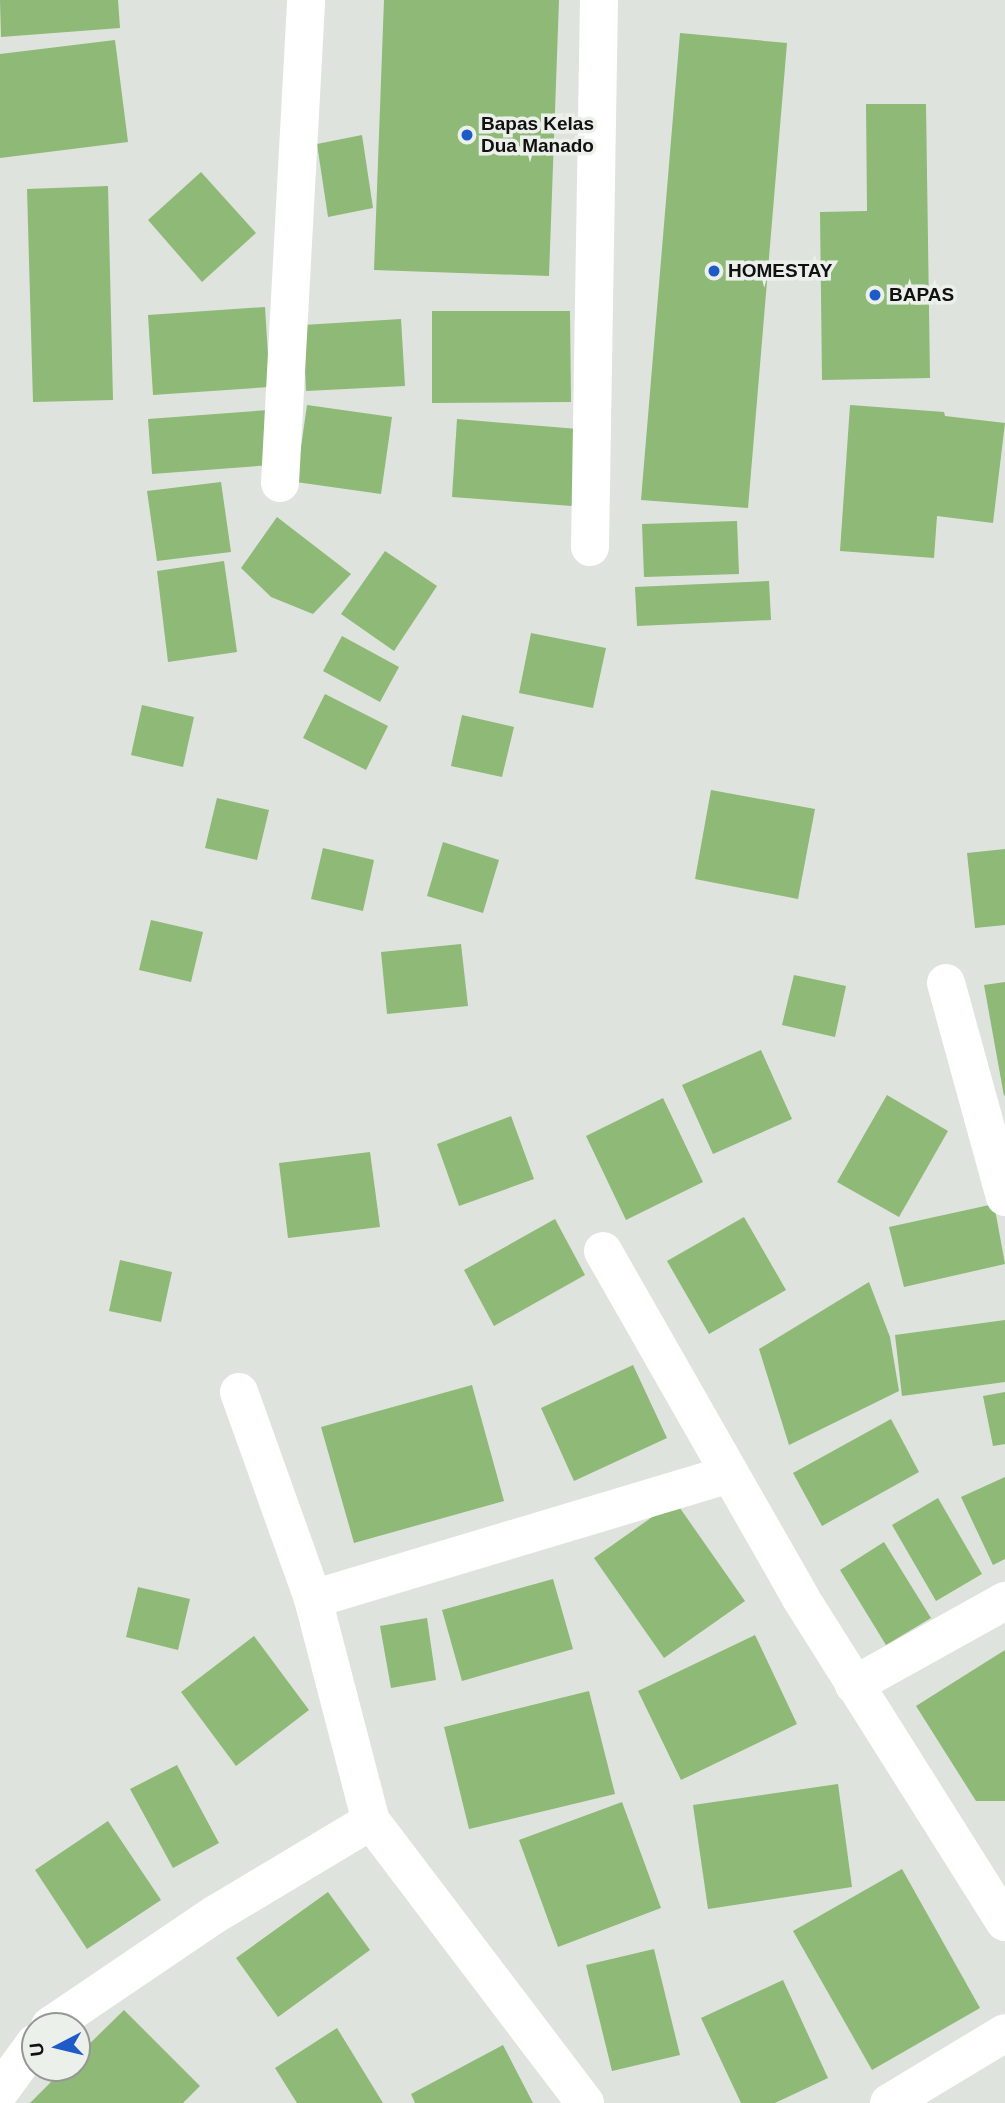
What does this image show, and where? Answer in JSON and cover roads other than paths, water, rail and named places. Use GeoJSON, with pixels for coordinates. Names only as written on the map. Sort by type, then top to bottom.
{"type":"FeatureCollection","features":[{"type":"Feature","properties":{"kind":"street"},"geometry":{"type":"LineString","coordinates":[[280,483],[306,0]]}},
{"type":"Feature","properties":{"kind":"street"},"geometry":{"type":"LineString","coordinates":[[590,547],[599,0]]}},
{"type":"Feature","properties":{"kind":"street"},"geometry":{"type":"LineString","coordinates":[[946,983],[1005,1197]]}},
{"type":"Feature","properties":{"kind":"street"},"geometry":{"type":"LineString","coordinates":[[603,1251],[727,1475],[854,1685],[1005,1922]]}},
{"type":"Feature","properties":{"kind":"street"},"geometry":{"type":"LineString","coordinates":[[239,1392],[313,1599],[372,1821],[585,2103]]}},
{"type":"Feature","properties":{"kind":"street"},"geometry":{"type":"LineString","coordinates":[[313,1599],[727,1475]]}},
{"type":"Feature","properties":{"kind":"street"},"geometry":{"type":"LineString","coordinates":[[854,1685],[1005,1601]]}},
{"type":"Feature","properties":{"kind":"street"},"geometry":{"type":"LineString","coordinates":[[71,2012],[214,1915],[372,1821]]}},
{"type":"Feature","properties":{"kind":"street"},"geometry":{"type":"LineString","coordinates":[[889,2103],[1005,2033]]}},
{"type":"Feature","properties":{"kind":"street"},"geometry":{"type":"LineString","coordinates":[[0,2091],[21,2062]]}},
{"type":"Feature","properties":{"kind":"place","name":"Bapas Kelas Dua Manado"},"geometry":{"type":"Point","coordinates":[467,135]}},
{"type":"Feature","properties":{"kind":"place","name":"HOMESTAY"},"geometry":{"type":"Point","coordinates":[714,271]}},
{"type":"Feature","properties":{"kind":"place","name":"BAPAS"},"geometry":{"type":"Point","coordinates":[875,295]}}]}
